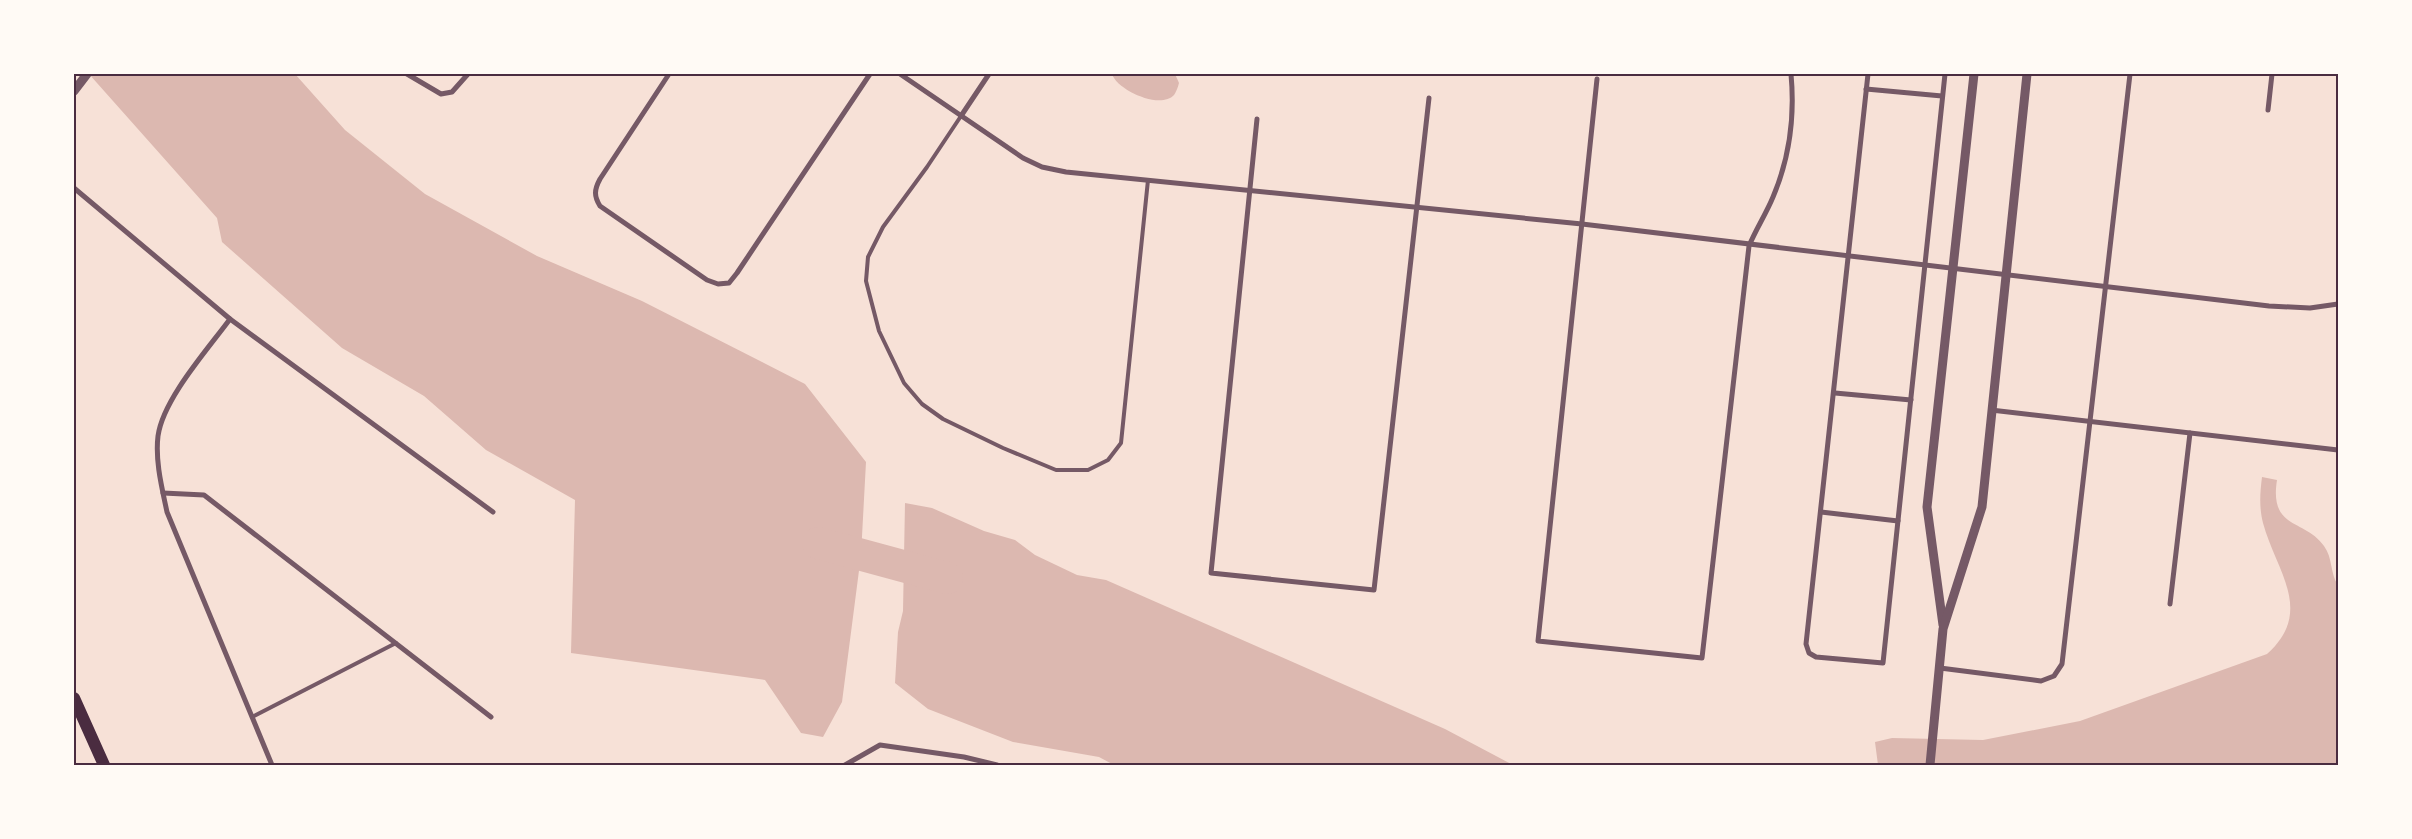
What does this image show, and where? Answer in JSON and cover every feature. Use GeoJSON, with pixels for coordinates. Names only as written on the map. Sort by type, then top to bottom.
{"type":"FeatureCollection","features":[{"type":"Feature","properties":{"kind":"main road"},"geometry":{"type":"LineString","coordinates":[[74,698],[104,765]]}},
{"type":"Feature","properties":{"kind":"street"},"geometry":{"type":"LineString","coordinates":[[74,91],[87,74]]}},
{"type":"Feature","properties":{"kind":"street"},"geometry":{"type":"LineString","coordinates":[[407,74],[441,94],[452,92],[468,74]]}},
{"type":"Feature","properties":{"kind":"street"},"geometry":{"type":"LineString","coordinates":[[669,74],[600,179],[595,188],[595,198],[600,206],[707,280],[718,284],[729,283],[737,274],[870,74]]}},
{"type":"Feature","properties":{"kind":"street"},"geometry":{"type":"LineString","coordinates":[[900,74],[1023,158],[1042,167],[1066,172],[1250,189],[1582,224],[1749,246],[2289,308],[2338,304]]}},
{"type":"Feature","properties":{"kind":"street"},"geometry":{"type":"LineString","coordinates":[[961,116],[989,74]]}},
{"type":"Feature","properties":{"kind":"street"},"geometry":{"type":"LineString","coordinates":[[1598,79],[1538,641],[1702,658],[1749,246],[1756,228],[1772,199],[1784,168],[1791,137],[1794,101],[1791,74]]}},
{"type":"Feature","properties":{"kind":"street"},"geometry":{"type":"LineString","coordinates":[[1868,74],[1806,649],[1808,653],[1816,657],[1883,663],[1945,74]]}},
{"type":"Feature","properties":{"kind":"street"},"geometry":{"type":"LineString","coordinates":[[1930,765],[1943,629],[1926,507],[1974,74]]}},
{"type":"Feature","properties":{"kind":"street"},"geometry":{"type":"LineString","coordinates":[[1943,629],[1982,507],[2027,74]]}},
{"type":"Feature","properties":{"kind":"street"},"geometry":{"type":"LineString","coordinates":[[1940,668],[2041,681],[2054,676],[2059,671],[2065,657],[2130,74]]}},
{"type":"Feature","properties":{"kind":"street"},"geometry":{"type":"LineString","coordinates":[[2268,110],[2272,74]]}},
{"type":"Feature","properties":{"kind":"street"},"geometry":{"type":"LineString","coordinates":[[1866,88],[1942,96]]}},
{"type":"Feature","properties":{"kind":"street"},"geometry":{"type":"LineString","coordinates":[[1257,119],[1211,573],[1374,590],[1429,98]]}},
{"type":"Feature","properties":{"kind":"street"},"geometry":{"type":"LineString","coordinates":[[74,188],[230,319],[494,512]]}},
{"type":"Feature","properties":{"kind":"street"},"geometry":{"type":"LineString","coordinates":[[230,319],[166,409],[158,436],[160,477],[167,512],[272,765]]}},
{"type":"Feature","properties":{"kind":"street"},"geometry":{"type":"LineString","coordinates":[[1835,392],[1911,400]]}},
{"type":"Feature","properties":{"kind":"street"},"geometry":{"type":"LineString","coordinates":[[1991,410],[2338,450]]}},
{"type":"Feature","properties":{"kind":"street"},"geometry":{"type":"LineString","coordinates":[[2170,604],[2190,434]]}},
{"type":"Feature","properties":{"kind":"street"},"geometry":{"type":"LineString","coordinates":[[163,492],[204,495],[491,717]]}},
{"type":"Feature","properties":{"kind":"street"},"geometry":{"type":"LineString","coordinates":[[1821,512],[1898,521]]}},
{"type":"Feature","properties":{"kind":"street"},"geometry":{"type":"LineString","coordinates":[[844,765],[880,745],[964,757],[997,765]]}},
{"type":"Feature","properties":{"kind":"lane"},"geometry":{"type":"LineString","coordinates":[[961,116],[883,227],[868,257],[866,281],[879,332],[904,383],[922,404],[943,419],[1056,470],[1088,470],[1108,460],[1121,443],[1148,179]]}},
{"type":"Feature","properties":{"kind":"lane"},"geometry":{"type":"LineString","coordinates":[[252,717],[396,643]]}},
{"type":"Feature","properties":{"kind":"shaded area"},"geometry":{"type":"Polygon","coordinates":[[[89,74],[295,74],[345,130],[425,194],[537,256],[642,301],[805,384],[866,462],[861,555],[842,702],[823,737],[801,733],[765,680],[571,653],[575,500],[486,450],[424,396],[342,348],[222,242],[217,218],[89,74]]]}},
{"type":"Feature","properties":{"kind":"shaded area"},"geometry":{"type":"Polygon","coordinates":[[[1112,74],[1175,74],[1179,83],[1174,95],[1168,99],[1150,99],[1130,92],[1112,74]]]}},
{"type":"Feature","properties":{"kind":"shaded area"},"geometry":{"type":"Polygon","coordinates":[[[2262,477],[2277,480],[2276,496],[2278,508],[2283,516],[2290,522],[2308,531],[2324,546],[2338,585],[2338,765],[1878,765],[1875,742],[1892,738],[1983,740],[2080,721],[2267,654],[2281,638],[2288,622],[2290,606],[2283,574],[2263,523],[2260,500],[2262,477]]]}},
{"type":"Feature","properties":{"kind":"shaded area"},"geometry":{"type":"Polygon","coordinates":[[[905,503],[932,508],[984,531],[1015,540],[1035,555],[1077,575],[1106,580],[1445,729],[1513,765],[1114,765],[1099,757],[1013,742],[928,709],[895,683],[898,632],[903,611],[905,503]]]}},
{"type":"Feature","properties":{"kind":"waterway"},"geometry":{"type":"LineString","coordinates":[[818,543],[947,578]]}},
{"type":"Feature","properties":{"kind":"waterway"},"geometry":{"type":"LineString","coordinates":[[861,555],[904,560]]}}]}
